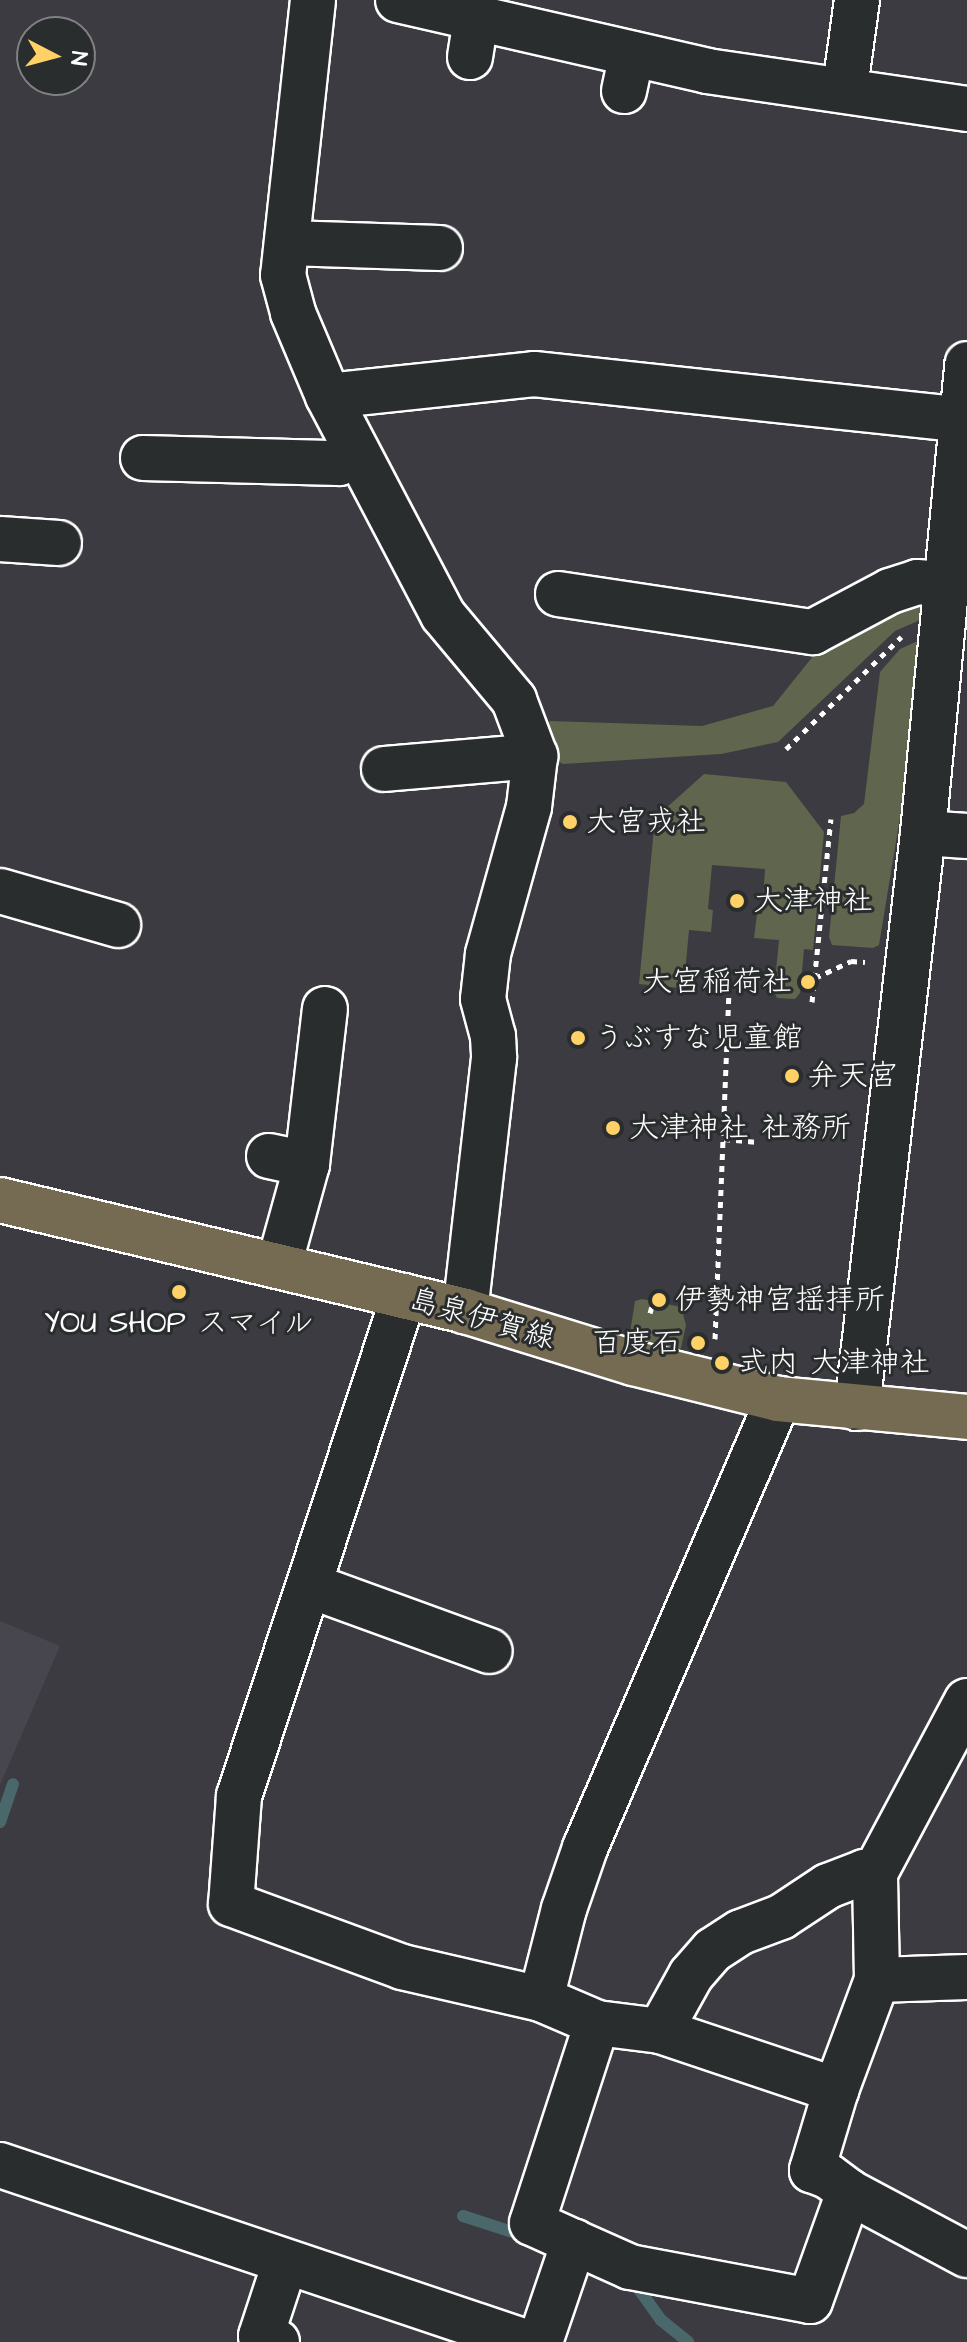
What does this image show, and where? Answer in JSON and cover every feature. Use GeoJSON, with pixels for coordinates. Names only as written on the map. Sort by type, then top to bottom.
{"type":"FeatureCollection","features":[{"type":"Feature","properties":{"kind":"main road","name":"島泉伊賀線"},"geometry":{"type":"LineString","coordinates":[[0,1200],[465,1311],[633,1363],[778,1399],[967,1417]]}},
{"type":"Feature","properties":{"kind":"street"},"geometry":{"type":"LineString","coordinates":[[313,0],[283,275],[293,313],[328,396],[443,615],[514,700],[535,756],[529,807],[488,954],[483,999],[493,1036],[494,1058],[465,1311]]}},
{"type":"Feature","properties":{"kind":"street"},"geometry":{"type":"LineString","coordinates":[[398,0],[473,37],[628,73],[707,71],[967,109]]}},
{"type":"Feature","properties":{"kind":"street"},"geometry":{"type":"LineString","coordinates":[[847,73],[857,0]]}},
{"type":"Feature","properties":{"kind":"street"},"geometry":{"type":"LineString","coordinates":[[287,243],[440,248]]}},
{"type":"Feature","properties":{"kind":"street"},"geometry":{"type":"LineString","coordinates":[[857,1408],[923,833],[967,364]]}},
{"type":"Feature","properties":{"kind":"street"},"geometry":{"type":"LineString","coordinates":[[328,396],[534,374],[962,420]]}},
{"type":"Feature","properties":{"kind":"street"},"geometry":{"type":"LineString","coordinates":[[143,458],[339,463],[357,453]]}},
{"type":"Feature","properties":{"kind":"street"},"geometry":{"type":"LineString","coordinates":[[0,539],[59,543]]}},
{"type":"Feature","properties":{"kind":"street"},"geometry":{"type":"LineString","coordinates":[[558,594],[813,632],[890,591],[917,582],[945,599]]}},
{"type":"Feature","properties":{"kind":"street"},"geometry":{"type":"LineString","coordinates":[[384,769],[535,756]]}},
{"type":"Feature","properties":{"kind":"street"},"geometry":{"type":"LineString","coordinates":[[923,833],[967,836]]}},
{"type":"Feature","properties":{"kind":"street"},"geometry":{"type":"LineString","coordinates":[[0,891],[118,925]]}},
{"type":"Feature","properties":{"kind":"street"},"geometry":{"type":"LineString","coordinates":[[279,1265],[288,1160],[325,1009]]}},
{"type":"Feature","properties":{"kind":"street"},"geometry":{"type":"LineString","coordinates":[[404,1296],[311,1586],[239,1796],[231,1904],[402,1967],[541,1999],[597,2023],[660,2031],[836,2090]]}},
{"type":"Feature","properties":{"kind":"street"},"geometry":{"type":"LineString","coordinates":[[541,1999],[564,1909],[585,1848],[778,1399]]}},
{"type":"Feature","properties":{"kind":"street"},"geometry":{"type":"LineString","coordinates":[[311,1586],[490,1651]]}},
{"type":"Feature","properties":{"kind":"street"},"geometry":{"type":"LineString","coordinates":[[967,1701],[953,1767],[875,1873],[877,1980],[836,2090],[812,2170],[828,2176],[849,2192],[967,2255]]}},
{"type":"Feature","properties":{"kind":"street"},"geometry":{"type":"LineString","coordinates":[[660,2031],[691,1975],[713,1950],[741,1932],[781,1917],[828,1886],[864,1872],[875,1873]]}},
{"type":"Feature","properties":{"kind":"street"},"geometry":{"type":"LineString","coordinates":[[877,1980],[967,1977]]}},
{"type":"Feature","properties":{"kind":"street"},"geometry":{"type":"LineString","coordinates":[[597,2023],[532,2223],[630,2267],[810,2301],[849,2192]]}},
{"type":"Feature","properties":{"kind":"street"},"geometry":{"type":"LineString","coordinates":[[0,2165],[526,2342]]}},
{"type":"Feature","properties":{"kind":"street"},"geometry":{"type":"LineString","coordinates":[[540,2342],[574,2242]]}},
{"type":"Feature","properties":{"kind":"street"},"geometry":{"type":"LineString","coordinates":[[277,2342],[261,2336],[285,2263]]}},
{"type":"Feature","properties":{"kind":"path"},"geometry":{"type":"LineString","coordinates":[[786,749],[895,640],[945,599]]}},
{"type":"Feature","properties":{"kind":"path"},"geometry":{"type":"LineString","coordinates":[[812,1002],[831,819]]}},
{"type":"Feature","properties":{"kind":"path"},"geometry":{"type":"LineString","coordinates":[[815,979],[851,961],[907,966]]}},
{"type":"Feature","properties":{"kind":"path"},"geometry":{"type":"LineString","coordinates":[[714,1383],[729,997]]}},
{"type":"Feature","properties":{"kind":"path"},"geometry":{"type":"LineString","coordinates":[[723,1139],[758,1142]]}},
{"type":"Feature","properties":{"kind":"path"},"geometry":{"type":"LineString","coordinates":[[650,1313],[652,1306]]}},
{"type":"Feature","properties":{"kind":"shaded area"},"geometry":{"type":"Polygon","coordinates":[[[0,1621],[60,1646],[0,1785],[0,1621]]]}},
{"type":"Feature","properties":{"kind":"green space"},"geometry":{"type":"Polygon","coordinates":[[[925,603],[927,617],[895,631],[778,742],[721,754],[563,764],[553,758],[544,727],[550,721],[702,726],[773,706],[818,650],[891,605],[925,603]]]}},
{"type":"Feature","properties":{"kind":"green space"},"geometry":{"type":"Polygon","coordinates":[[[922,639],[928,647],[879,945],[873,948],[832,945],[829,937],[841,816],[854,813],[864,804],[880,672],[900,649],[922,639]]]}},
{"type":"Feature","properties":{"kind":"green space"},"geometry":{"type":"Polygon","coordinates":[[[704,774],[786,782],[824,832],[813,950],[804,949],[800,993],[795,999],[777,998],[774,992],[779,940],[754,938],[757,914],[762,914],[765,869],[712,865],[708,909],[713,910],[711,932],[689,930],[684,984],[680,988],[639,984],[655,818],[704,774]]]}},
{"type":"Feature","properties":{"kind":"green space"},"geometry":{"type":"Polygon","coordinates":[[[642,1299],[681,1307],[686,1325],[681,1348],[675,1352],[629,1339],[635,1301],[642,1299]]]}},
{"type":"Feature","properties":{"kind":"waterway"},"geometry":{"type":"LineString","coordinates":[[0,1822],[13,1784]]}},
{"type":"Feature","properties":{"kind":"waterway"},"geometry":{"type":"LineString","coordinates":[[463,2216],[528,2237]]}},
{"type":"Feature","properties":{"kind":"waterway"},"geometry":{"type":"LineString","coordinates":[[633,2281],[661,2320],[688,2342]]}},
{"type":"Feature","properties":{"kind":"place","name":"大宮戎社"},"geometry":{"type":"Point","coordinates":[570,822]}},
{"type":"Feature","properties":{"kind":"place","name":"大津神社"},"geometry":{"type":"Point","coordinates":[737,901]}},
{"type":"Feature","properties":{"kind":"place","name":"大宮稲荷社"},"geometry":{"type":"Point","coordinates":[808,982]}},
{"type":"Feature","properties":{"kind":"place","name":"うぶすな児童館"},"geometry":{"type":"Point","coordinates":[578,1038]}},
{"type":"Feature","properties":{"kind":"place","name":"弁天宮"},"geometry":{"type":"Point","coordinates":[792,1076]}},
{"type":"Feature","properties":{"kind":"place","name":"大津神社 社務所"},"geometry":{"type":"Point","coordinates":[613,1128]}},
{"type":"Feature","properties":{"kind":"place","name":"YOU SHOP スマイル"},"geometry":{"type":"Point","coordinates":[179,1292]}},
{"type":"Feature","properties":{"kind":"place","name":"伊勢神宮揺拝所"},"geometry":{"type":"Point","coordinates":[659,1300]}},
{"type":"Feature","properties":{"kind":"place","name":"百度石"},"geometry":{"type":"Point","coordinates":[698,1343]}},
{"type":"Feature","properties":{"kind":"place","name":"式内 大津神社"},"geometry":{"type":"Point","coordinates":[722,1363]}}]}
